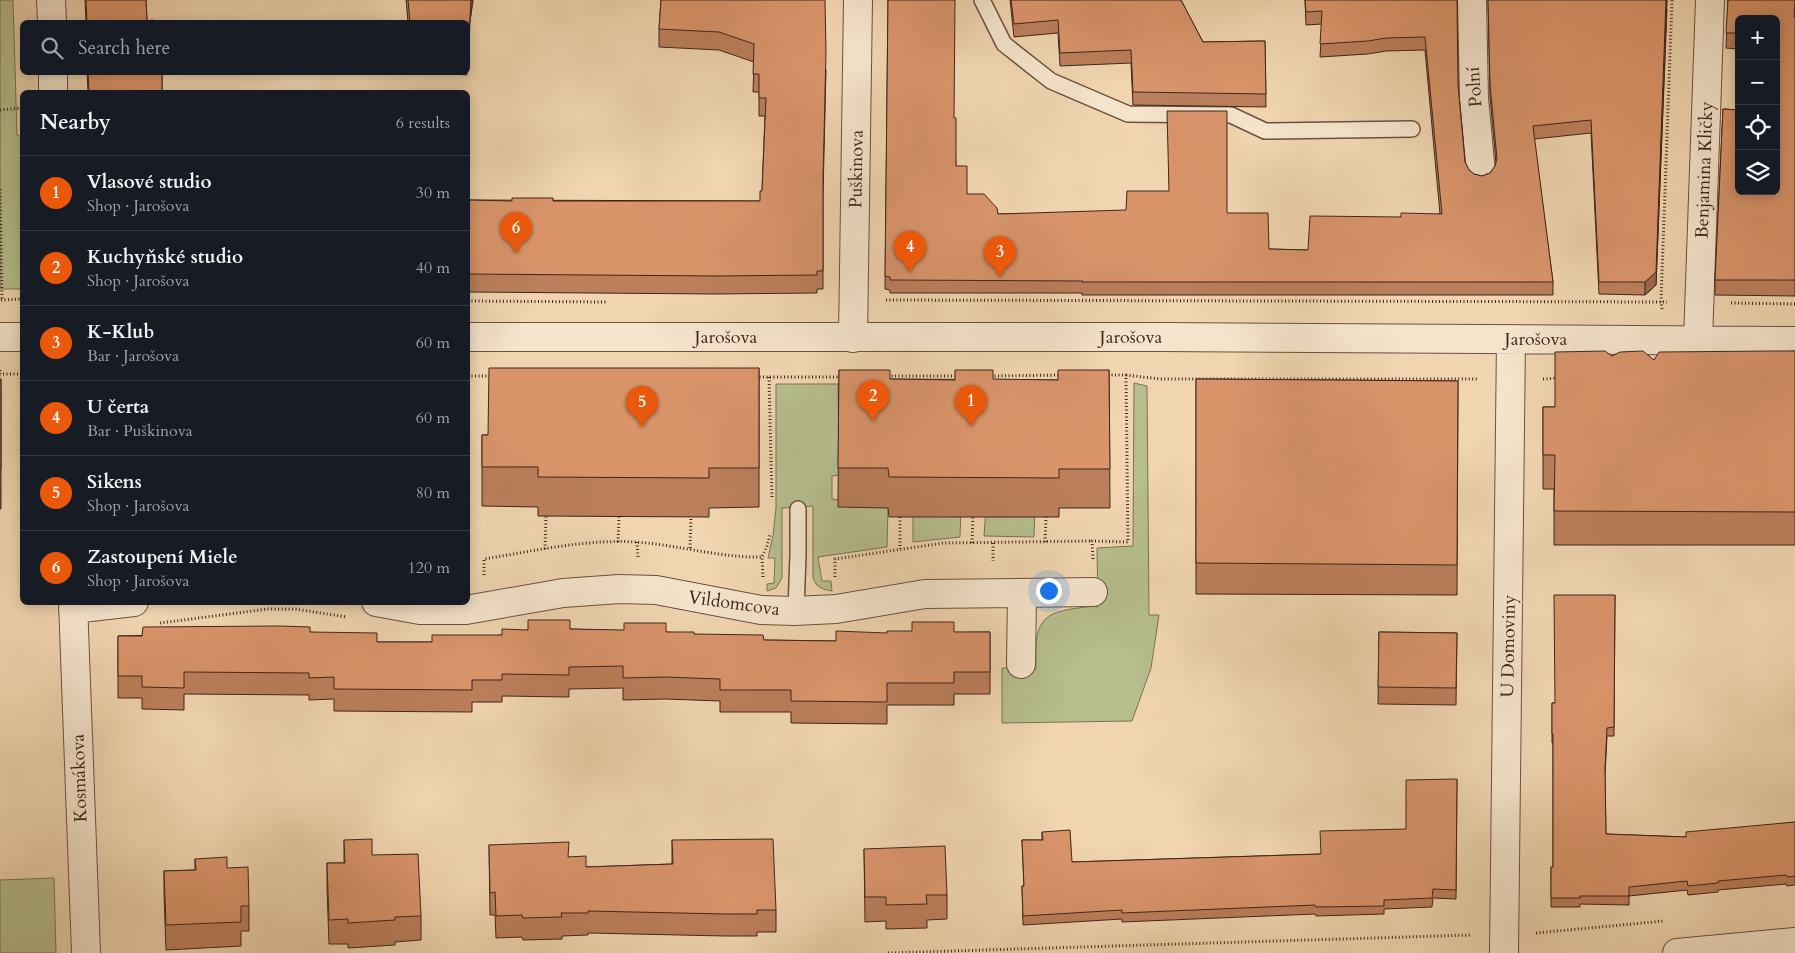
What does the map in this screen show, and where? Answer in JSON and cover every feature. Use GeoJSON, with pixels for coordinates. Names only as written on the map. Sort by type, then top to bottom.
{"type":"FeatureCollection","features":[{"type":"Feature","properties":{"kind":"street"},"geometry":{"type":"LineString","coordinates":[[51,0],[52,20]]}},
{"type":"Feature","properties":{"kind":"street","name":"Puškinova"},"geometry":{"type":"LineString","coordinates":[[853,338],[858,0]]}},
{"type":"Feature","properties":{"kind":"street","name":"Polní"},"geometry":{"type":"LineString","coordinates":[[1472,0],[1474,98],[1481,173]]}},
{"type":"Feature","properties":{"kind":"street","name":"Benjamina Kličky"},"geometry":{"type":"LineString","coordinates":[[1698,340],[1710,0]]}},
{"type":"Feature","properties":{"kind":"street"},"geometry":{"type":"LineString","coordinates":[[53,75],[53,90]]}},
{"type":"Feature","properties":{"kind":"street","name":"Jarošova"},"geometry":{"type":"LineString","coordinates":[[470,337],[853,338],[1161,336],[1795,341]]}},
{"type":"Feature","properties":{"kind":"street"},"geometry":{"type":"LineString","coordinates":[[0,337],[20,337]]}},
{"type":"Feature","properties":{"kind":"street","name":"U Domoviny"},"geometry":{"type":"LineString","coordinates":[[1504,953],[1511,339]]}},
{"type":"Feature","properties":{"kind":"street","name":"Vildomcova"},"geometry":{"type":"LineString","coordinates":[[392,605],[420,610],[447,607],[484,608],[563,593],[619,589],[656,590],[761,610],[796,610],[836,609],[925,594],[1093,592]]}},
{"type":"Feature","properties":{"kind":"street"},"geometry":{"type":"LineString","coordinates":[[1020,664],[1022,594]]}},
{"type":"Feature","properties":{"kind":"street"},"geometry":{"type":"LineString","coordinates":[[73,606],[88,605]]}},
{"type":"Feature","properties":{"kind":"street","name":"Kosmákova"},"geometry":{"type":"LineString","coordinates":[[73,606],[86,953]]}},
{"type":"Feature","properties":{"kind":"street"},"geometry":{"type":"LineString","coordinates":[[1677,953],[1795,942]]}},
{"type":"Feature","properties":{"kind":"lane"},"geometry":{"type":"LineString","coordinates":[[982,0],[1004,44],[1035,69],[1051,81],[1128,114],[1231,115],[1264,131],[1412,129]]}},
{"type":"Feature","properties":{"kind":"lane"},"geometry":{"type":"LineString","coordinates":[[796,610],[798,508]]}},
{"type":"Feature","properties":{"kind":"path"},"geometry":{"type":"LineString","coordinates":[[1661,301],[1672,0]]}},
{"type":"Feature","properties":{"kind":"path"},"geometry":{"type":"LineString","coordinates":[[0,110],[20,108]]}},
{"type":"Feature","properties":{"kind":"path"},"geometry":{"type":"LineString","coordinates":[[0,189],[1,300],[20,299]]}},
{"type":"Feature","properties":{"kind":"path"},"geometry":{"type":"LineString","coordinates":[[854,304],[879,300],[1661,301],[1795,304]]}},
{"type":"Feature","properties":{"kind":"path"},"geometry":{"type":"LineString","coordinates":[[470,301],[609,302]]}},
{"type":"Feature","properties":{"kind":"path"},"geometry":{"type":"LineString","coordinates":[[0,374],[20,374]]}},
{"type":"Feature","properties":{"kind":"path"},"geometry":{"type":"LineString","coordinates":[[987,376],[1066,375]]}},
{"type":"Feature","properties":{"kind":"path"},"geometry":{"type":"LineString","coordinates":[[1096,375],[1160,378],[1511,379]]}},
{"type":"Feature","properties":{"kind":"path"},"geometry":{"type":"LineString","coordinates":[[836,609],[835,559],[944,543],[1128,542],[1126,375]]}},
{"type":"Feature","properties":{"kind":"path"},"geometry":{"type":"LineString","coordinates":[[470,376],[497,376]]}},
{"type":"Feature","properties":{"kind":"path"},"geometry":{"type":"LineString","coordinates":[[888,376],[967,376]]}},
{"type":"Feature","properties":{"kind":"path"},"geometry":{"type":"LineString","coordinates":[[749,377],[848,377]]}},
{"type":"Feature","properties":{"kind":"path"},"geometry":{"type":"LineString","coordinates":[[769,377],[773,507]]}},
{"type":"Feature","properties":{"kind":"path"},"geometry":{"type":"LineString","coordinates":[[1541,388],[1541,379],[1560,378]]}},
{"type":"Feature","properties":{"kind":"path"},"geometry":{"type":"LineString","coordinates":[[545,549],[546,516]]}},
{"type":"Feature","properties":{"kind":"path"},"geometry":{"type":"LineString","coordinates":[[618,542],[619,517]]}},
{"type":"Feature","properties":{"kind":"path"},"geometry":{"type":"LineString","coordinates":[[690,548],[691,517]]}},
{"type":"Feature","properties":{"kind":"path"},"geometry":{"type":"LineString","coordinates":[[900,517],[900,549]]}},
{"type":"Feature","properties":{"kind":"path"},"geometry":{"type":"LineString","coordinates":[[972,517],[972,543]]}},
{"type":"Feature","properties":{"kind":"path"},"geometry":{"type":"LineString","coordinates":[[1045,542],[1046,517]]}},
{"type":"Feature","properties":{"kind":"path"},"geometry":{"type":"LineString","coordinates":[[761,610],[763,589],[762,557],[770,532]]}},
{"type":"Feature","properties":{"kind":"path"},"geometry":{"type":"LineString","coordinates":[[1092,541],[1093,592]]}},
{"type":"Feature","properties":{"kind":"path"},"geometry":{"type":"LineString","coordinates":[[484,608],[484,559],[593,542],[618,542],[690,548],[747,557],[762,557]]}},
{"type":"Feature","properties":{"kind":"path"},"geometry":{"type":"LineString","coordinates":[[156,624],[268,609],[295,609],[350,618]]}},
{"type":"Feature","properties":{"kind":"path"},"geometry":{"type":"LineString","coordinates":[[1535,924],[1535,933],[1667,921]]}},
{"type":"Feature","properties":{"kind":"path"},"geometry":{"type":"LineString","coordinates":[[888,953],[1329,938],[1478,935]]}},
{"type":"Feature","properties":{"kind":"green space"},"geometry":{"type":"Polygon","coordinates":[[[0,0],[13,0],[17,135],[20,136],[20,289],[0,289],[0,0]]]}},
{"type":"Feature","properties":{"kind":"green space"},"geometry":{"type":"Polygon","coordinates":[[[1134,383],[1147,386],[1149,615],[1159,615],[1151,668],[1132,721],[1002,723],[1002,668],[1036,669],[1036,642],[1045,619],[1052,614],[1066,610],[1098,607],[1097,548],[1133,546],[1134,383]]]}},
{"type":"Feature","properties":{"kind":"green space"},"geometry":{"type":"Polygon","coordinates":[[[776,384],[838,384],[839,475],[832,476],[832,499],[888,508],[887,547],[818,557],[822,581],[831,581],[832,591],[820,587],[813,578],[813,506],[782,508],[782,578],[776,588],[767,591],[767,584],[774,583],[775,558],[768,558],[776,508],[776,384]]]}},
{"type":"Feature","properties":{"kind":"green space"},"geometry":{"type":"Polygon","coordinates":[[[913,508],[961,508],[960,537],[913,542],[913,508]]]}},
{"type":"Feature","properties":{"kind":"green space"},"geometry":{"type":"Polygon","coordinates":[[[986,508],[1035,508],[1034,537],[984,536],[986,508]]]}},
{"type":"Feature","properties":{"kind":"green space"},"geometry":{"type":"Polygon","coordinates":[[[54,878],[56,953],[0,953],[0,880],[54,878]]]}},
{"type":"Feature","properties":{"kind":"building"},"geometry":{"type":"Polygon","coordinates":[[[86,0],[146,0],[147,20],[87,20],[86,0]]]}},
{"type":"Feature","properties":{"kind":"building"},"geometry":{"type":"Polygon","coordinates":[[[408,0],[471,0],[470,20],[410,20],[408,0]]]}},
{"type":"Feature","properties":{"kind":"building"},"geometry":{"type":"Polygon","coordinates":[[[661,0],[825,0],[823,271],[817,271],[817,275],[716,276],[470,274],[470,200],[512,201],[512,198],[553,198],[553,201],[760,201],[766,98],[759,98],[759,74],[753,74],[754,44],[719,32],[659,29],[661,0]]]}},
{"type":"Feature","properties":{"kind":"building"},"geometry":{"type":"Polygon","coordinates":[[[888,0],[955,0],[954,118],[956,118],[956,166],[967,166],[967,194],[984,194],[997,208],[998,214],[1126,210],[1127,191],[1169,191],[1167,111],[1227,111],[1227,213],[1268,213],[1269,249],[1308,250],[1310,216],[1401,217],[1401,213],[1442,214],[1425,37],[1386,38],[1320,44],[1322,11],[1306,12],[1305,0],[1457,0],[1458,85],[1465,162],[1469,170],[1474,174],[1482,176],[1490,173],[1497,159],[1490,84],[1488,0],[1666,0],[1656,272],[1645,282],[1599,282],[1591,120],[1533,126],[1553,282],[890,280],[890,277],[885,276],[888,0]]]}},
{"type":"Feature","properties":{"kind":"building"},"geometry":{"type":"Polygon","coordinates":[[[1011,0],[1181,0],[1203,42],[1265,41],[1266,94],[1133,92],[1131,50],[1060,53],[1058,20],[1014,24],[1011,0]]]}},
{"type":"Feature","properties":{"kind":"building"},"geometry":{"type":"Polygon","coordinates":[[[1728,0],[1795,0],[1795,280],[1715,280],[1723,109],[1735,110],[1735,195],[1780,195],[1780,15],[1735,15],[1735,33],[1726,33],[1728,0]]]}},
{"type":"Feature","properties":{"kind":"building"},"geometry":{"type":"Polygon","coordinates":[[[88,75],[162,75],[162,90],[89,90],[88,75]]]}},
{"type":"Feature","properties":{"kind":"building"},"geometry":{"type":"Polygon","coordinates":[[[1605,351],[1612,356],[1620,352],[1643,351],[1654,360],[1659,352],[1795,351],[1795,512],[1554,511],[1555,455],[1543,455],[1543,407],[1555,407],[1555,352],[1605,351]]]}},
{"type":"Feature","properties":{"kind":"building"},"geometry":{"type":"Polygon","coordinates":[[[489,368],[759,368],[759,468],[709,468],[709,478],[538,477],[538,467],[482,467],[482,435],[488,435],[489,368]]]}},
{"type":"Feature","properties":{"kind":"building"},"geometry":{"type":"Polygon","coordinates":[[[839,370],[890,370],[890,379],[955,380],[955,370],[993,370],[993,379],[1058,380],[1058,370],[1109,370],[1110,469],[1059,469],[1059,478],[889,477],[888,468],[838,468],[839,370]]]}},
{"type":"Feature","properties":{"kind":"building"},"geometry":{"type":"Polygon","coordinates":[[[1,379],[1,469],[0,469],[1,379]]]}},
{"type":"Feature","properties":{"kind":"building"},"geometry":{"type":"Polygon","coordinates":[[[1196,379],[1458,381],[1457,565],[1196,563],[1196,379]]]}},
{"type":"Feature","properties":{"kind":"building"},"geometry":{"type":"Polygon","coordinates":[[[1554,595],[1615,595],[1614,727],[1607,728],[1605,769],[1606,834],[1686,837],[1686,832],[1795,822],[1795,876],[1787,877],[1786,875],[1718,881],[1718,883],[1688,886],[1687,881],[1629,887],[1629,896],[1551,898],[1551,867],[1553,867],[1552,703],[1555,703],[1554,595]]]}},
{"type":"Feature","properties":{"kind":"building"},"geometry":{"type":"Polygon","coordinates":[[[528,620],[570,620],[570,629],[624,630],[624,623],[666,623],[666,632],[763,635],[764,640],[836,641],[836,631],[887,633],[887,631],[912,631],[912,622],[954,622],[954,632],[990,632],[990,672],[954,672],[954,683],[887,683],[887,702],[791,701],[791,690],[720,690],[720,679],[623,678],[623,666],[569,667],[569,675],[502,674],[502,680],[472,680],[472,690],[334,689],[334,677],[309,678],[309,673],[184,672],[184,688],[142,687],[142,676],[118,676],[118,636],[142,636],[143,627],[310,627],[310,632],[377,633],[377,642],[432,642],[432,635],[502,635],[502,629],[528,630],[528,620]]]}},
{"type":"Feature","properties":{"kind":"building"},"geometry":{"type":"Polygon","coordinates":[[[1379,632],[1457,633],[1456,688],[1378,687],[1379,632]]]}},
{"type":"Feature","properties":{"kind":"building"},"geometry":{"type":"Polygon","coordinates":[[[1457,779],[1456,890],[1433,889],[1432,898],[1384,900],[1384,906],[1316,907],[1315,905],[1122,913],[1122,910],[1023,916],[1022,840],[1043,840],[1042,832],[1070,830],[1072,862],[1321,854],[1320,831],[1406,829],[1406,780],[1457,779]]]}},
{"type":"Feature","properties":{"kind":"building"},"geometry":{"type":"Polygon","coordinates":[[[372,839],[372,855],[418,854],[421,916],[348,923],[348,919],[329,920],[327,863],[345,863],[344,840],[372,839]]]}},
{"type":"Feature","properties":{"kind":"building"},"geometry":{"type":"Polygon","coordinates":[[[773,839],[776,910],[757,910],[757,914],[588,911],[588,913],[561,913],[562,917],[523,918],[522,915],[496,916],[495,892],[490,893],[489,845],[569,842],[568,857],[586,856],[586,867],[673,864],[672,840],[773,839]]]}},
{"type":"Feature","properties":{"kind":"building"},"geometry":{"type":"Polygon","coordinates":[[[945,846],[947,895],[926,895],[927,904],[886,905],[886,897],[865,897],[864,849],[945,846]]]}},
{"type":"Feature","properties":{"kind":"building"},"geometry":{"type":"Polygon","coordinates":[[[227,857],[227,868],[248,867],[249,906],[241,906],[241,922],[166,925],[164,871],[196,870],[195,859],[227,857]]]}},
{"type":"Feature","properties":{"kind":"place","name":"Zastoupení Miele"},"geometry":{"type":"Point","coordinates":[516,253]}},
{"type":"Feature","properties":{"kind":"place","name":"U čerta"},"geometry":{"type":"Point","coordinates":[910,272]}},
{"type":"Feature","properties":{"kind":"place","name":"K-Klub"},"geometry":{"type":"Point","coordinates":[1000,277]}},
{"type":"Feature","properties":{"kind":"place","name":"Kuchyňské studio"},"geometry":{"type":"Point","coordinates":[873,421]}},
{"type":"Feature","properties":{"kind":"place","name":"Vlasové studio"},"geometry":{"type":"Point","coordinates":[971,426]}},
{"type":"Feature","properties":{"kind":"place","name":"Sikens"},"geometry":{"type":"Point","coordinates":[642,427]}}]}
